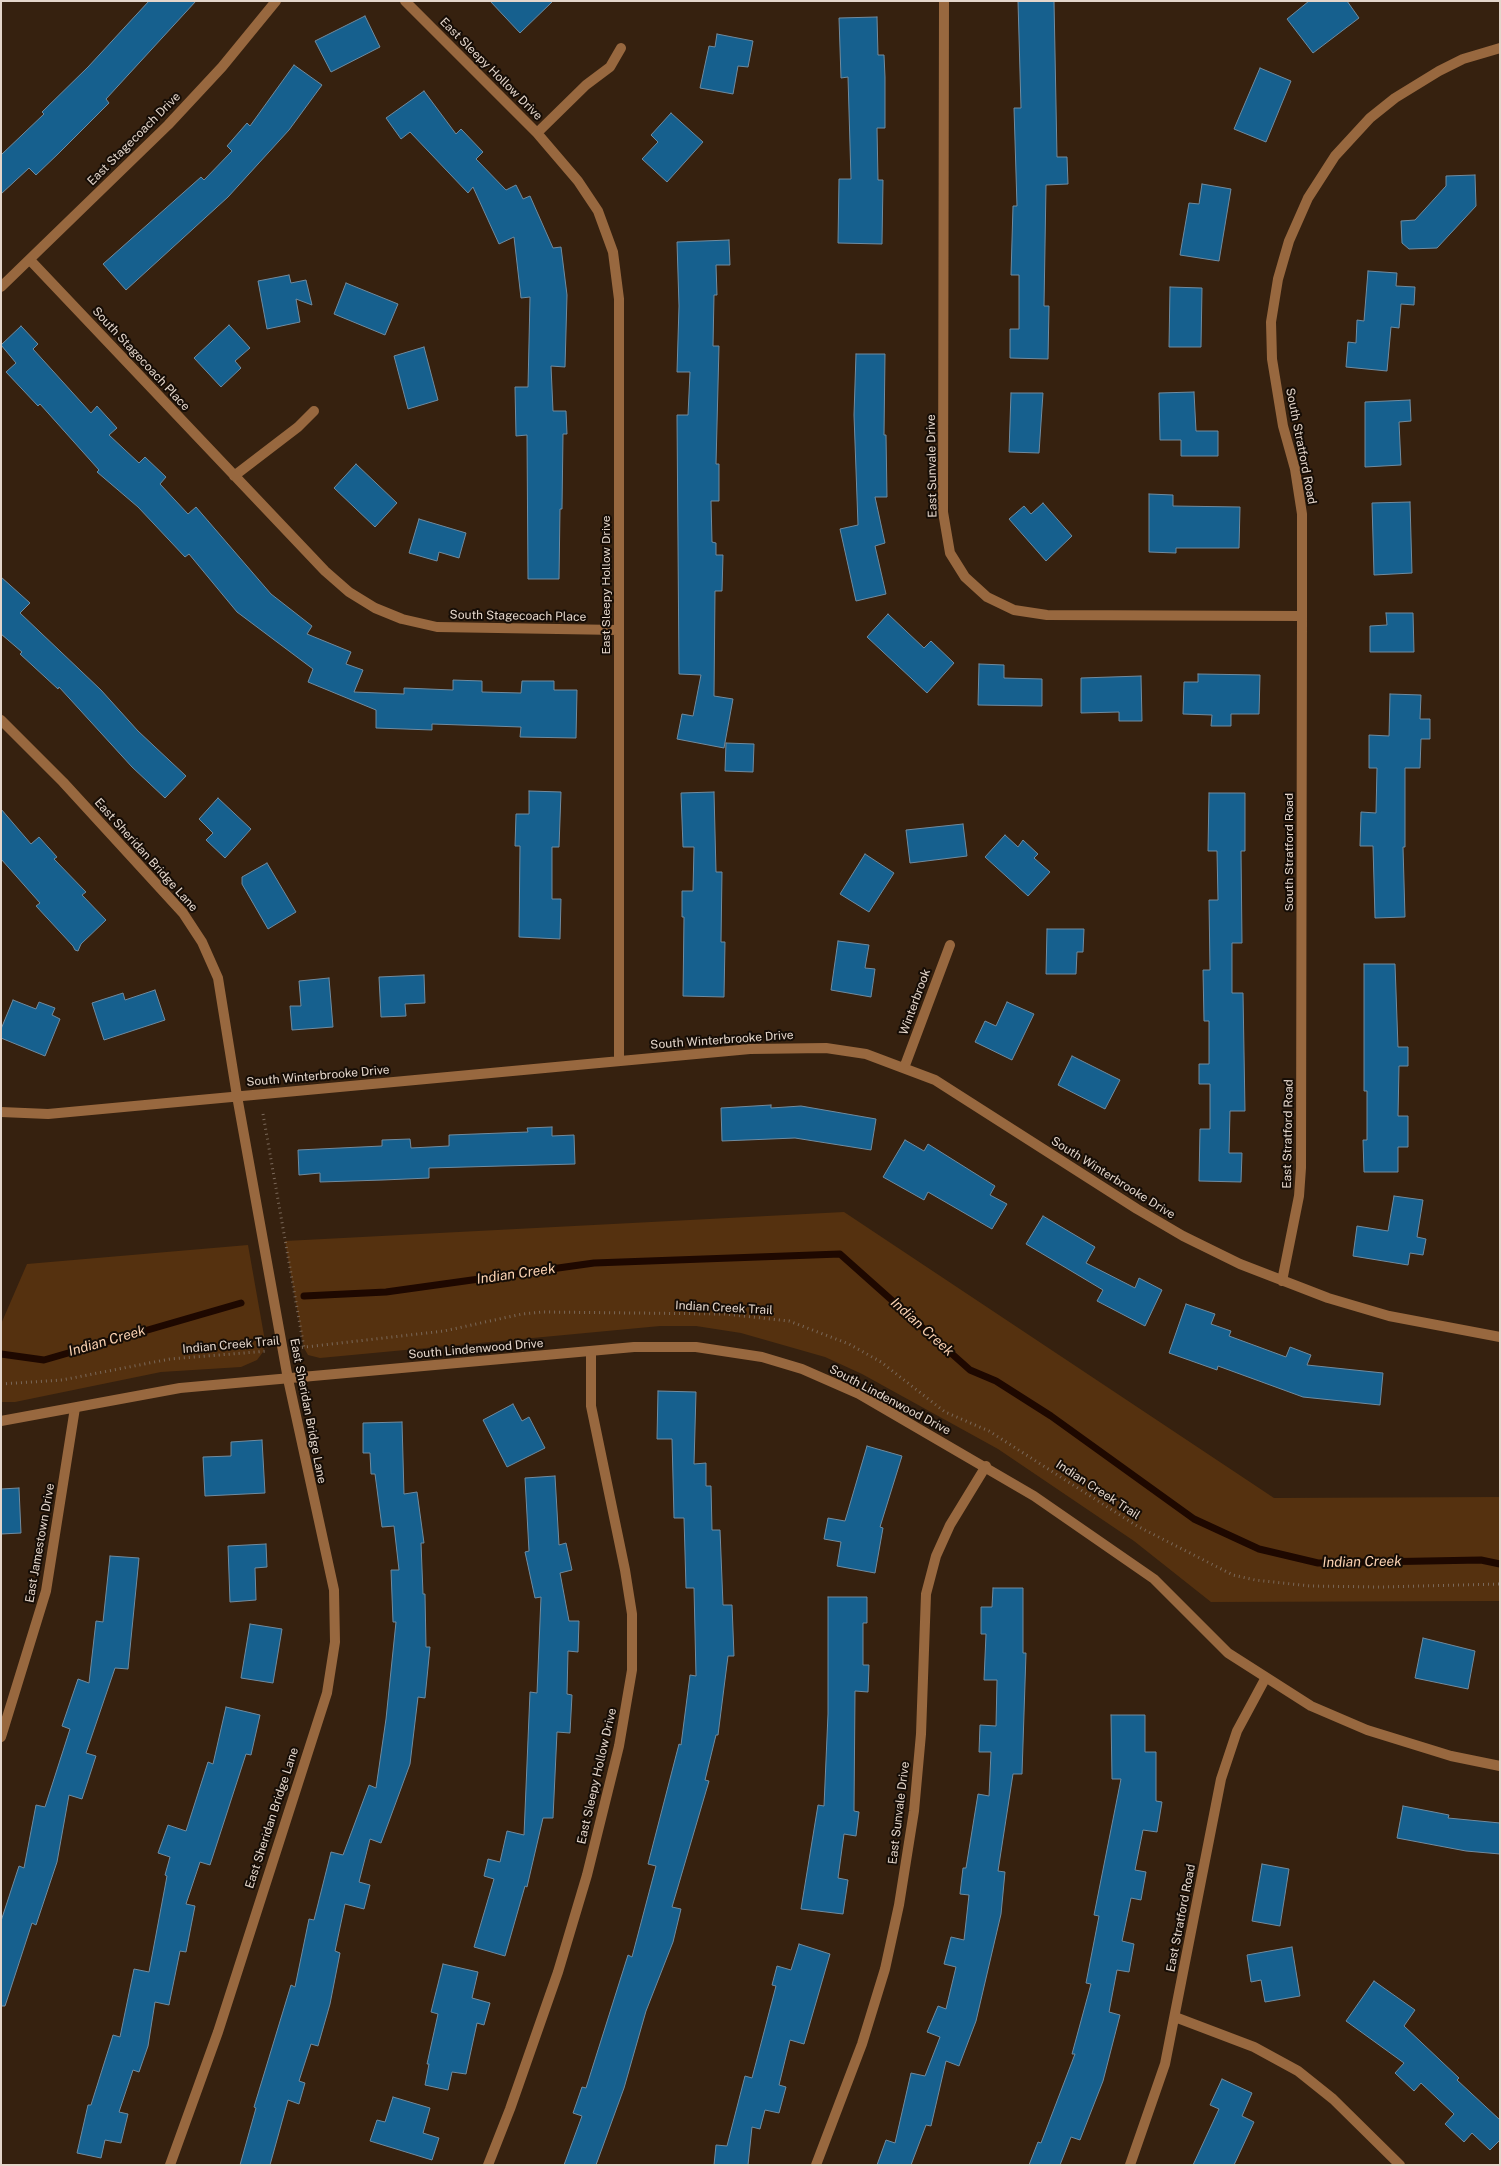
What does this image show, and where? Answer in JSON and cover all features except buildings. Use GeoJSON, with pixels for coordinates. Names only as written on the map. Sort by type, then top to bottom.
{"type":"FeatureCollection","features":[{"type":"Feature","properties":{"kind":"street","name":"East Stagecoach Drive"},"geometry":{"type":"LineString","coordinates":[[1,287],[168,125],[222,67],[276,1]]}},
{"type":"Feature","properties":{"kind":"street","name":"East Sleepy Hollow Drive"},"geometry":{"type":"LineString","coordinates":[[405,1],[537,132],[578,181],[598,211],[613,252],[619,299],[619,1061]]}},
{"type":"Feature","properties":{"kind":"street","name":"East Sunvale Drive"},"geometry":{"type":"LineString","coordinates":[[944,1],[943,512],[950,553],[965,577],[986,597],[1014,610],[1047,615],[1302,616]]}},
{"type":"Feature","properties":{"kind":"street","name":"East Sleepy Hollow Drive"},"geometry":{"type":"LineString","coordinates":[[537,132],[586,85],[610,67],[621,48]]}},
{"type":"Feature","properties":{"kind":"street","name":"South Stratford Road"},"geometry":{"type":"LineString","coordinates":[[1302,986],[1302,514],[1295,469],[1283,426],[1272,359],[1271,322],[1278,279],[1289,241],[1308,198],[1336,156],[1370,118],[1395,98],[1439,70],[1500,48]]}},
{"type":"Feature","properties":{"kind":"street","name":"South Stagecoach Place"},"geometry":{"type":"LineString","coordinates":[[30,260],[325,571],[349,592],[375,608],[402,619],[438,627],[618,630]]}},
{"type":"Feature","properties":{"kind":"street"},"geometry":{"type":"LineString","coordinates":[[234,476],[298,427],[314,411]]}},
{"type":"Feature","properties":{"kind":"street","name":"East Sheridan Bridge Lane"},"geometry":{"type":"LineString","coordinates":[[1,720],[63,782],[183,913],[202,942],[218,978],[237,1096],[288,1379],[334,1590],[336,1625],[332,1668],[327,1693],[218,2032],[170,2165]]}},
{"type":"Feature","properties":{"kind":"street","name":"Winterbrook"},"geometry":{"type":"LineString","coordinates":[[904,1068],[950,945]]}},
{"type":"Feature","properties":{"kind":"street","name":"East Stratford Road"},"geometry":{"type":"LineString","coordinates":[[1282,1281],[1299,1196],[1301,1168],[1302,986]]}},
{"type":"Feature","properties":{"kind":"street","name":"South Winterbrooke Drive"},"geometry":{"type":"LineString","coordinates":[[1,1112],[48,1114],[750,1049],[798,1047],[866,1054],[935,1080],[1137,1209],[1183,1236],[1240,1264],[1328,1298],[1389,1316],[1500,1337]]}},
{"type":"Feature","properties":{"kind":"street","name":"South Lindenwood Drive"},"geometry":{"type":"LineString","coordinates":[[1,1421],[164,1390],[634,1347],[696,1347],[762,1357],[802,1370],[859,1394],[986,1466],[1034,1496],[1154,1579],[1228,1653],[1265,1679],[1311,1706],[1367,1730],[1451,1756],[1500,1766]]}},
{"type":"Feature","properties":{"kind":"street","name":"East Sleepy Hollow Drive"},"geometry":{"type":"LineString","coordinates":[[488,2165],[510,2109],[558,1972],[587,1875],[619,1746],[632,1670],[632,1614],[625,1570],[591,1406],[591,1351]]}},
{"type":"Feature","properties":{"kind":"street","name":"East Jamestown Drive"},"geometry":{"type":"LineString","coordinates":[[1,1737],[46,1591],[75,1408]]}},
{"type":"Feature","properties":{"kind":"street","name":"East Sunvale Drive"},"geometry":{"type":"LineString","coordinates":[[816,2165],[862,2044],[885,1969],[899,1905],[914,1811],[921,1734],[926,1594],[936,1556],[950,1525],[986,1466]]}},
{"type":"Feature","properties":{"kind":"street","name":"East Stratford Road"},"geometry":{"type":"LineString","coordinates":[[1130,2165],[1166,2064],[1220,1779],[1236,1731],[1265,1679]]}},
{"type":"Feature","properties":{"kind":"street"},"geometry":{"type":"LineString","coordinates":[[1175,2017],[1254,2047],[1298,2071],[1333,2099],[1400,2165]]}},
{"type":"Feature","properties":{"kind":"path"},"geometry":{"type":"LineString","coordinates":[[263,1114],[304,1348]]}},
{"type":"Feature","properties":{"kind":"path","name":"Indian Creek Trail"},"geometry":{"type":"LineString","coordinates":[[1,1384],[62,1380],[170,1359],[304,1348],[444,1331],[514,1316],[544,1312],[725,1314],[789,1321],[849,1344],[880,1362],[945,1412],[989,1430],[1137,1526],[1233,1575],[1255,1580],[1310,1586],[1381,1587],[1500,1584]]}},
{"type":"Feature","properties":{"kind":"shaded area"},"geometry":{"type":"Polygon","coordinates":[[[844,1212],[1274,1498],[1500,1497],[1500,1601],[1211,1602],[1134,1541],[998,1449],[862,1374],[825,1357],[741,1333],[696,1326],[660,1326],[320,1358],[308,1355],[304,1348],[285,1241],[844,1212]]]}},
{"type":"Feature","properties":{"kind":"shaded area"},"geometry":{"type":"Polygon","coordinates":[[[248,1245],[265,1341],[263,1352],[257,1360],[241,1367],[161,1372],[15,1402],[1,1402],[1,1324],[27,1264],[248,1245]]]}},
{"type":"Feature","properties":{"kind":"waterway","name":"Indian Creek"},"geometry":{"type":"LineString","coordinates":[[304,1296],[386,1292],[594,1263],[840,1254],[970,1370],[996,1381],[1051,1416],[1194,1519],[1259,1549],[1318,1563],[1481,1560],[1500,1564]]}},
{"type":"Feature","properties":{"kind":"waterway","name":"Indian Creek"},"geometry":{"type":"LineString","coordinates":[[1,1354],[44,1360],[241,1303]]}}]}
